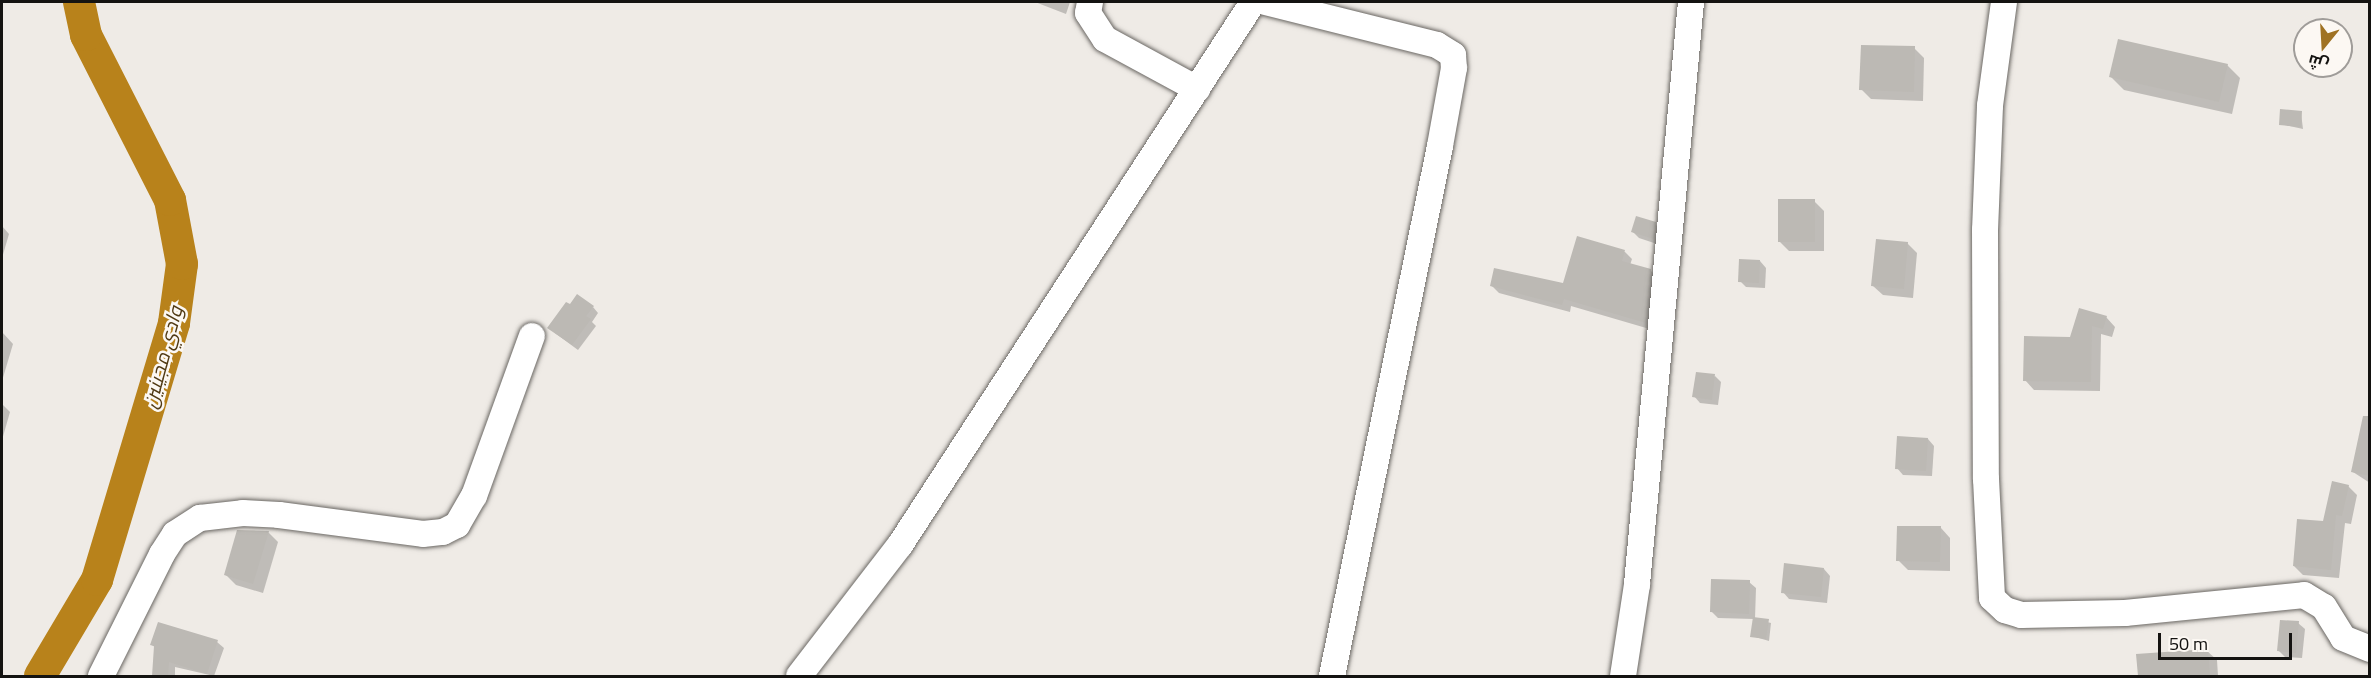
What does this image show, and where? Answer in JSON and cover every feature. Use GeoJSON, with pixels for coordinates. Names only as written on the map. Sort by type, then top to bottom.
{"type":"FeatureCollection","features":[{"type":"Feature","properties":{"kind":"street"},"geometry":{"type":"LineString","coordinates":[[1090,2],[1088,13],[1105,39],[1197,89]]}},
{"type":"Feature","properties":{"kind":"street"},"geometry":{"type":"LineString","coordinates":[[799,676],[900,545],[1252,2]]}},
{"type":"Feature","properties":{"kind":"street"},"geometry":{"type":"LineString","coordinates":[[1265,2],[1437,45],[1453,55],[1454,68],[1332,676]]}},
{"type":"Feature","properties":{"kind":"street"},"geometry":{"type":"LineString","coordinates":[[1623,676],[1637,584],[1691,2]]}},
{"type":"Feature","properties":{"kind":"street"},"geometry":{"type":"LineString","coordinates":[[2004,2],[1990,106],[1985,231],[1986,479],[1992,598],[2005,610],[2020,615],[2125,613],[2304,595],[2324,607],[2343,638],[2370,649]]}},
{"type":"Feature","properties":{"kind":"street"},"geometry":{"type":"LineString","coordinates":[[101,676],[162,554],[175,534],[200,518],[243,513],[423,534],[443,532],[457,525],[474,496],[532,336]]}},
{"type":"Feature","properties":{"kind":"building"},"geometry":{"type":"Polygon","coordinates":[[[2118,39],[2228,64],[2219,102],[2109,77],[2118,39]]]}},
{"type":"Feature","properties":{"kind":"building"},"geometry":{"type":"Polygon","coordinates":[[[1861,45],[1915,46],[1914,92],[1859,90],[1861,45]]]}},
{"type":"Feature","properties":{"kind":"building"},"geometry":{"type":"Polygon","coordinates":[[[2280,109],[2302,111],[2301,127],[2279,125],[2280,109]]]}},
{"type":"Feature","properties":{"kind":"building"},"geometry":{"type":"Polygon","coordinates":[[[1778,199],[1815,199],[1815,242],[1778,242],[1778,199]]]}},
{"type":"Feature","properties":{"kind":"building"},"geometry":{"type":"Polygon","coordinates":[[[1636,216],[1656,222],[1654,239],[1631,232],[1636,216]]]}},
{"type":"Feature","properties":{"kind":"building"},"geometry":{"type":"Polygon","coordinates":[[[1577,236],[1625,250],[1622,261],[1651,269],[1646,323],[1564,299],[1562,305],[1490,286],[1494,268],[1563,283],[1577,236]]]}},
{"type":"Feature","properties":{"kind":"building"},"geometry":{"type":"Polygon","coordinates":[[[1876,239],[1908,242],[1904,289],[1871,286],[1876,239]]]}},
{"type":"Feature","properties":{"kind":"building"},"geometry":{"type":"Polygon","coordinates":[[[1739,259],[1760,260],[1759,283],[1738,282],[1739,259]]]}},
{"type":"Feature","properties":{"kind":"building"},"geometry":{"type":"Polygon","coordinates":[[[577,294],[594,306],[586,316],[591,319],[572,345],[547,328],[566,302],[570,304],[577,294]]]}},
{"type":"Feature","properties":{"kind":"building"},"geometry":{"type":"Polygon","coordinates":[[[2079,308],[2107,316],[2103,329],[2092,326],[2091,382],[2023,381],[2024,336],[2070,337],[2079,308]]]}},
{"type":"Feature","properties":{"kind":"building"},"geometry":{"type":"Polygon","coordinates":[[[1696,372],[1715,374],[1712,400],[1692,397],[1696,372]]]}},
{"type":"Feature","properties":{"kind":"building"},"geometry":{"type":"Polygon","coordinates":[[[2363,416],[2370,416],[2370,476],[2351,472],[2363,416]]]}},
{"type":"Feature","properties":{"kind":"building"},"geometry":{"type":"Polygon","coordinates":[[[1897,436],[1928,438],[1926,471],[1895,469],[1897,436]]]}},
{"type":"Feature","properties":{"kind":"building"},"geometry":{"type":"Polygon","coordinates":[[[2332,481],[2349,485],[2342,516],[2336,515],[2331,570],[2293,566],[2297,519],[2323,521],[2332,481]]]}},
{"type":"Feature","properties":{"kind":"building"},"geometry":{"type":"Polygon","coordinates":[[[1897,526],[1941,526],[1940,562],[1896,561],[1897,526]]]}},
{"type":"Feature","properties":{"kind":"building"},"geometry":{"type":"Polygon","coordinates":[[[237,530],[269,531],[253,584],[224,575],[237,530]]]}},
{"type":"Feature","properties":{"kind":"building"},"geometry":{"type":"Polygon","coordinates":[[[1784,563],[1824,568],[1821,597],[1781,593],[1784,563]]]}},
{"type":"Feature","properties":{"kind":"building"},"geometry":{"type":"Polygon","coordinates":[[[1711,579],[1750,580],[1749,614],[1710,612],[1711,579]]]}},
{"type":"Feature","properties":{"kind":"building"},"geometry":{"type":"Polygon","coordinates":[[[1753,617],[1769,619],[1766,639],[1750,637],[1753,617]]]}},
{"type":"Feature","properties":{"kind":"building"},"geometry":{"type":"Polygon","coordinates":[[[2280,620],[2299,621],[2296,653],[2277,651],[2280,620]]]}},
{"type":"Feature","properties":{"kind":"building"},"geometry":{"type":"Polygon","coordinates":[[[158,622],[218,640],[207,674],[169,662],[168,676],[152,676],[154,646],[150,645],[158,622]]]}},
{"type":"Feature","properties":{"kind":"building"},"geometry":{"type":"Polygon","coordinates":[[[2208,649],[2210,676],[2138,676],[2136,654],[2208,649]]]}},
{"type":"Feature","properties":{"kind":"waterway","name":"وادي مجينين"},"geometry":{"type":"LineString","coordinates":[[40,676],[97,580],[174,323],[182,264],[170,200],[86,35],[79,2]]}}]}
